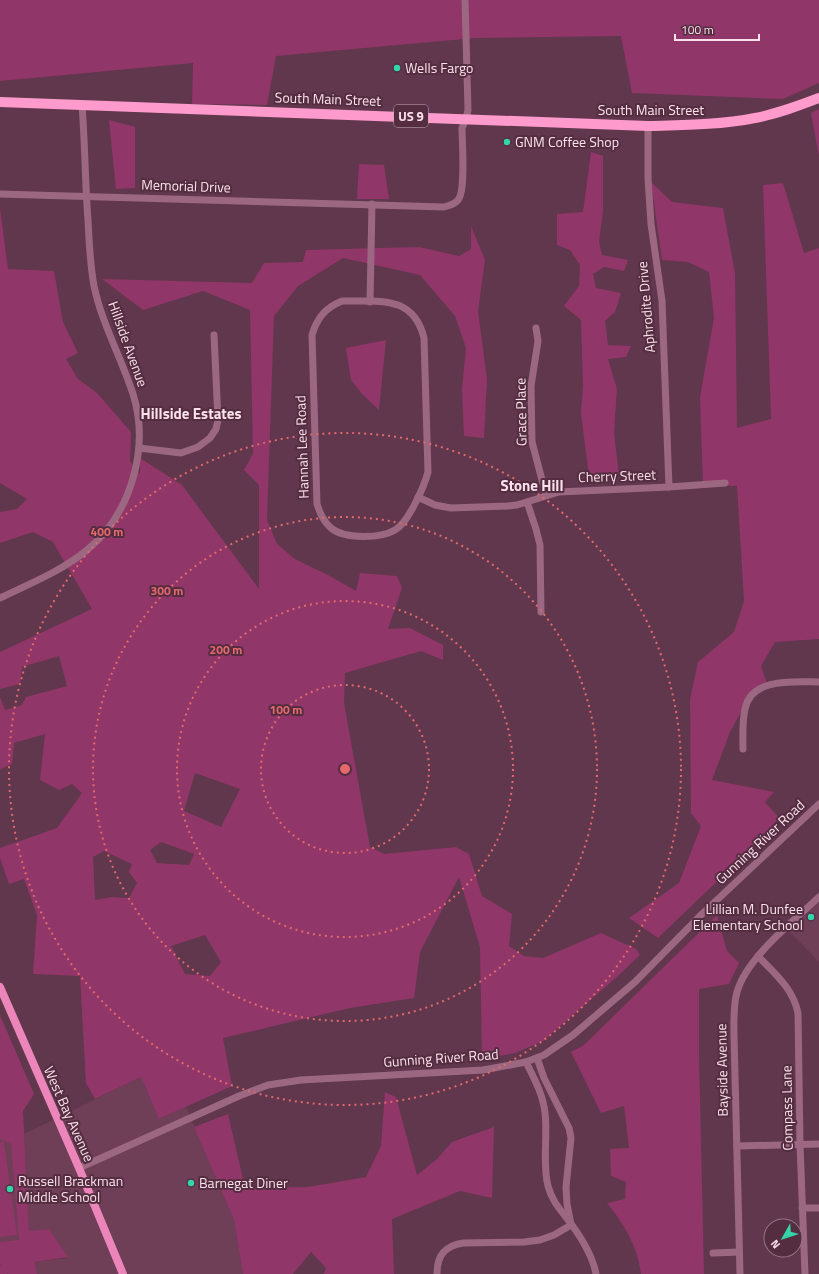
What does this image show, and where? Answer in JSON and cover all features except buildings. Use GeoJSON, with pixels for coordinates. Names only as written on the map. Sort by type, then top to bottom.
{"type":"FeatureCollection","features":[{"type":"Feature","properties":{"kind":"highway","name":"South Main Street"},"geometry":{"type":"LineString","coordinates":[[0,102],[648,126],[696,125],[745,120],[792,108],[819,98]]}},
{"type":"Feature","properties":{"kind":"main road","name":"West Bay Avenue"},"geometry":{"type":"LineString","coordinates":[[0,987],[79,1168],[123,1274]]}},
{"type":"Feature","properties":{"kind":"street"},"geometry":{"type":"LineString","coordinates":[[465,0],[468,110],[466,119]]}},
{"type":"Feature","properties":{"kind":"street","name":"Hillside Avenue"},"geometry":{"type":"LineString","coordinates":[[0,598],[71,562],[88,550],[98,540],[114,520],[124,500],[137,461],[139,448],[138,416],[133,394],[102,315],[94,285],[90,258],[82,105]]}},
{"type":"Feature","properties":{"kind":"street","name":"Memorial Drive"},"geometry":{"type":"LineString","coordinates":[[0,194],[444,207],[453,205],[459,200],[462,190],[462,128],[466,119]]}},
{"type":"Feature","properties":{"kind":"street","name":"Aphrodite Drive"},"geometry":{"type":"LineString","coordinates":[[648,126],[648,178],[651,224],[662,302],[669,487]]}},
{"type":"Feature","properties":{"kind":"street"},"geometry":{"type":"LineString","coordinates":[[370,302],[372,204]]}},
{"type":"Feature","properties":{"kind":"street","name":"Hannah Lee Road"},"geometry":{"type":"LineString","coordinates":[[342,302],[370,302],[392,303],[404,307],[412,313],[421,328],[424,338],[428,472],[425,484],[402,524],[395,530],[384,535],[372,537],[342,534],[331,528],[322,519],[317,504],[312,335],[316,321],[332,305],[342,302]]}},
{"type":"Feature","properties":{"kind":"street","name":"Grace Place"},"geometry":{"type":"LineString","coordinates":[[536,328],[538,341],[531,386],[532,442],[546,495]]}},
{"type":"Feature","properties":{"kind":"street"},"geometry":{"type":"LineString","coordinates":[[139,448],[181,453],[198,447],[210,438],[216,429],[218,420],[214,335]]}},
{"type":"Feature","properties":{"kind":"street","name":"Cherry Street"},"geometry":{"type":"LineString","coordinates":[[418,497],[435,505],[451,508],[517,505],[546,495],[568,491],[725,483]]}},
{"type":"Feature","properties":{"kind":"street"},"geometry":{"type":"LineString","coordinates":[[527,502],[540,546],[541,612]]}},
{"type":"Feature","properties":{"kind":"street"},"geometry":{"type":"LineString","coordinates":[[743,749],[745,708],[756,691],[772,684],[819,682]]}},
{"type":"Feature","properties":{"kind":"street","name":"Gunning River Road"},"geometry":{"type":"LineString","coordinates":[[79,1168],[239,1096],[268,1085],[301,1080],[483,1070],[526,1062],[544,1055],[573,1035],[635,982],[701,915],[818,806]]}},
{"type":"Feature","properties":{"kind":"street","name":"Bayside Avenue"},"geometry":{"type":"LineString","coordinates":[[740,1274],[734,1004],[742,978],[751,964],[819,897]]}},
{"type":"Feature","properties":{"kind":"street","name":"Compass Lane"},"geometry":{"type":"LineString","coordinates":[[758,956],[787,987],[795,999],[798,1012],[800,1144],[805,1274]]}},
{"type":"Feature","properties":{"kind":"street"},"geometry":{"type":"LineString","coordinates":[[537,1058],[544,1078],[569,1128],[571,1138],[566,1187],[567,1204],[571,1225]]}},
{"type":"Feature","properties":{"kind":"street"},"geometry":{"type":"LineString","coordinates":[[526,1062],[539,1089],[545,1114],[546,1168],[548,1185],[556,1204],[571,1225],[594,1265],[596,1274]]}},
{"type":"Feature","properties":{"kind":"street"},"geometry":{"type":"LineString","coordinates":[[737,1146],[819,1144]]}},
{"type":"Feature","properties":{"kind":"street"},"geometry":{"type":"LineString","coordinates":[[802,1208],[819,1208]]}},
{"type":"Feature","properties":{"kind":"street"},"geometry":{"type":"LineString","coordinates":[[437,1274],[438,1262],[441,1255],[454,1244],[540,1240],[554,1235],[571,1225]]}},
{"type":"Feature","properties":{"kind":"street"},"geometry":{"type":"LineString","coordinates":[[713,1253],[739,1252]]}},
{"type":"Feature","properties":{"kind":"shaded area"},"geometry":{"type":"Polygon","coordinates":[[[0,0],[819,0],[819,83],[783,99],[632,93],[621,36],[475,38],[276,56],[267,105],[192,104],[193,63],[0,81],[0,0]]]}},
{"type":"Feature","properties":{"kind":"shaded area"},"geometry":{"type":"Polygon","coordinates":[[[819,109],[819,156],[811,113],[819,109]]]}},
{"type":"Feature","properties":{"kind":"shaded area"},"geometry":{"type":"Polygon","coordinates":[[[109,120],[135,127],[135,188],[116,189],[109,120]]]}},
{"type":"Feature","properties":{"kind":"shaded area"},"geometry":{"type":"Polygon","coordinates":[[[591,152],[603,156],[603,211],[599,242],[602,255],[628,260],[624,271],[604,267],[593,274],[596,288],[621,293],[615,312],[605,321],[608,345],[631,346],[626,357],[608,359],[617,389],[614,433],[619,475],[589,477],[581,413],[583,386],[581,320],[564,306],[579,286],[580,265],[570,250],[557,245],[557,214],[583,212],[591,152]]]}},
{"type":"Feature","properties":{"kind":"shaded area"},"geometry":{"type":"Polygon","coordinates":[[[359,164],[384,165],[389,199],[357,199],[359,164]]]}},
{"type":"Feature","properties":{"kind":"shaded area"},"geometry":{"type":"Polygon","coordinates":[[[651,182],[672,202],[723,208],[735,273],[737,428],[771,419],[763,185],[783,183],[804,253],[819,248],[819,639],[775,642],[761,666],[767,684],[747,701],[730,732],[712,780],[774,792],[765,802],[781,820],[658,938],[629,918],[679,883],[701,826],[691,813],[690,699],[698,662],[734,632],[744,601],[737,486],[703,485],[700,397],[714,318],[709,272],[688,262],[662,260],[651,182]]]}},
{"type":"Feature","properties":{"kind":"shaded area"},"geometry":{"type":"Polygon","coordinates":[[[0,208],[8,269],[54,271],[63,322],[78,353],[66,359],[78,379],[97,393],[131,432],[130,461],[140,474],[140,458],[182,485],[259,589],[259,485],[244,470],[253,454],[250,310],[203,291],[143,310],[102,279],[252,283],[264,263],[303,262],[306,250],[419,247],[459,256],[471,249],[471,226],[485,260],[478,311],[487,379],[484,438],[464,436],[462,389],[466,348],[455,316],[420,275],[343,258],[298,286],[274,316],[267,520],[277,544],[295,559],[356,591],[360,573],[397,576],[402,588],[388,629],[410,628],[443,645],[443,660],[421,651],[345,673],[344,703],[370,847],[384,854],[456,847],[469,854],[482,896],[512,914],[509,946],[524,956],[543,958],[601,933],[636,949],[640,955],[543,1041],[515,1053],[482,1059],[480,947],[459,877],[420,952],[414,998],[350,1008],[223,1038],[232,1086],[159,1119],[141,1077],[95,1099],[86,1083],[80,976],[33,974],[37,915],[24,879],[9,884],[0,858],[0,848],[57,828],[82,793],[72,784],[59,790],[40,780],[45,734],[14,743],[12,764],[0,769],[0,697],[5,710],[22,705],[26,697],[67,686],[59,656],[22,667],[20,684],[0,689],[0,652],[92,609],[53,542],[33,532],[0,543],[0,512],[17,509],[27,499],[0,483],[0,208]],[[195,773],[184,811],[221,827],[240,789],[195,773]],[[161,842],[150,850],[157,863],[189,865],[194,854],[161,842]],[[104,851],[93,857],[95,900],[112,897],[129,898],[137,883],[129,872],[132,864],[104,851]],[[205,935],[171,946],[185,974],[210,976],[221,962],[205,935]]]}},
{"type":"Feature","properties":{"kind":"shaded area"},"geometry":{"type":"Polygon","coordinates":[[[386,340],[379,410],[362,394],[351,380],[346,348],[386,340]]]}},
{"type":"Feature","properties":{"kind":"shaded area","name":"Lillian M. Dunfee Elementary School"},"geometry":{"type":"Polygon","coordinates":[[[819,902],[819,962],[793,935],[788,932],[819,902]]]}},
{"type":"Feature","properties":{"kind":"shaded area"},"geometry":{"type":"Polygon","coordinates":[[[717,915],[727,951],[739,963],[729,984],[699,989],[704,1274],[641,1274],[637,1254],[629,1236],[607,1203],[625,1199],[626,1182],[611,1176],[610,1149],[629,1148],[624,1106],[601,1113],[571,1052],[584,1045],[717,915]]]}},
{"type":"Feature","properties":{"kind":"shaded area"},"geometry":{"type":"Polygon","coordinates":[[[0,1015],[34,1094],[23,1111],[29,1231],[49,1229],[68,1257],[35,1262],[37,1274],[8,1274],[7,1272],[7,1274],[0,1274],[0,1265],[2,1266],[0,1263],[0,1242],[19,1240],[11,1144],[0,1139],[0,1015]]]}},
{"type":"Feature","properties":{"kind":"shaded area"},"geometry":{"type":"Polygon","coordinates":[[[141,1077],[159,1119],[186,1107],[234,1220],[243,1274],[37,1274],[35,1262],[67,1258],[29,1231],[24,1134],[141,1077]]]}},
{"type":"Feature","properties":{"kind":"shaded area"},"geometry":{"type":"Polygon","coordinates":[[[385,1092],[396,1097],[417,1175],[437,1159],[452,1142],[494,1127],[492,1198],[460,1191],[392,1219],[394,1274],[324,1274],[326,1268],[311,1252],[293,1274],[243,1274],[234,1220],[194,1127],[228,1114],[245,1188],[308,1187],[366,1177],[381,1146],[385,1092]]]}},
{"type":"Feature","properties":{"kind":"shaded area","name":"Russell Brackman Middle School"},"geometry":{"type":"Polygon","coordinates":[[[12,1135],[24,1274],[0,1274],[0,1136],[12,1135]]]}},
{"type":"Feature","properties":{"kind":"shaded area"},"geometry":{"type":"Polygon","coordinates":[[[0,1142],[4,1142],[17,1235],[0,1237],[0,1142]]]}},
{"type":"Feature","properties":{"kind":"place","name":"Wells Fargo"},"geometry":{"type":"Point","coordinates":[397,68]}},
{"type":"Feature","properties":{"kind":"place","name":"GNM Coffee Shop"},"geometry":{"type":"Point","coordinates":[507,142]}},
{"type":"Feature","properties":{"kind":"place","name":"Lillian M. Dunfee Elementary School"},"geometry":{"type":"Point","coordinates":[811,917]}},
{"type":"Feature","properties":{"kind":"place","name":"Barnegat Diner"},"geometry":{"type":"Point","coordinates":[191,1183]}},
{"type":"Feature","properties":{"kind":"place","name":"Russell Brackman Middle School"},"geometry":{"type":"Point","coordinates":[10,1189]}},
{"type":"Feature","properties":{"kind":"district","name":"Hillside Estates"},"geometry":{"type":"Point","coordinates":[191,414]}},
{"type":"Feature","properties":{"kind":"district","name":"Stone Hill"},"geometry":{"type":"Point","coordinates":[532,486]}}]}
